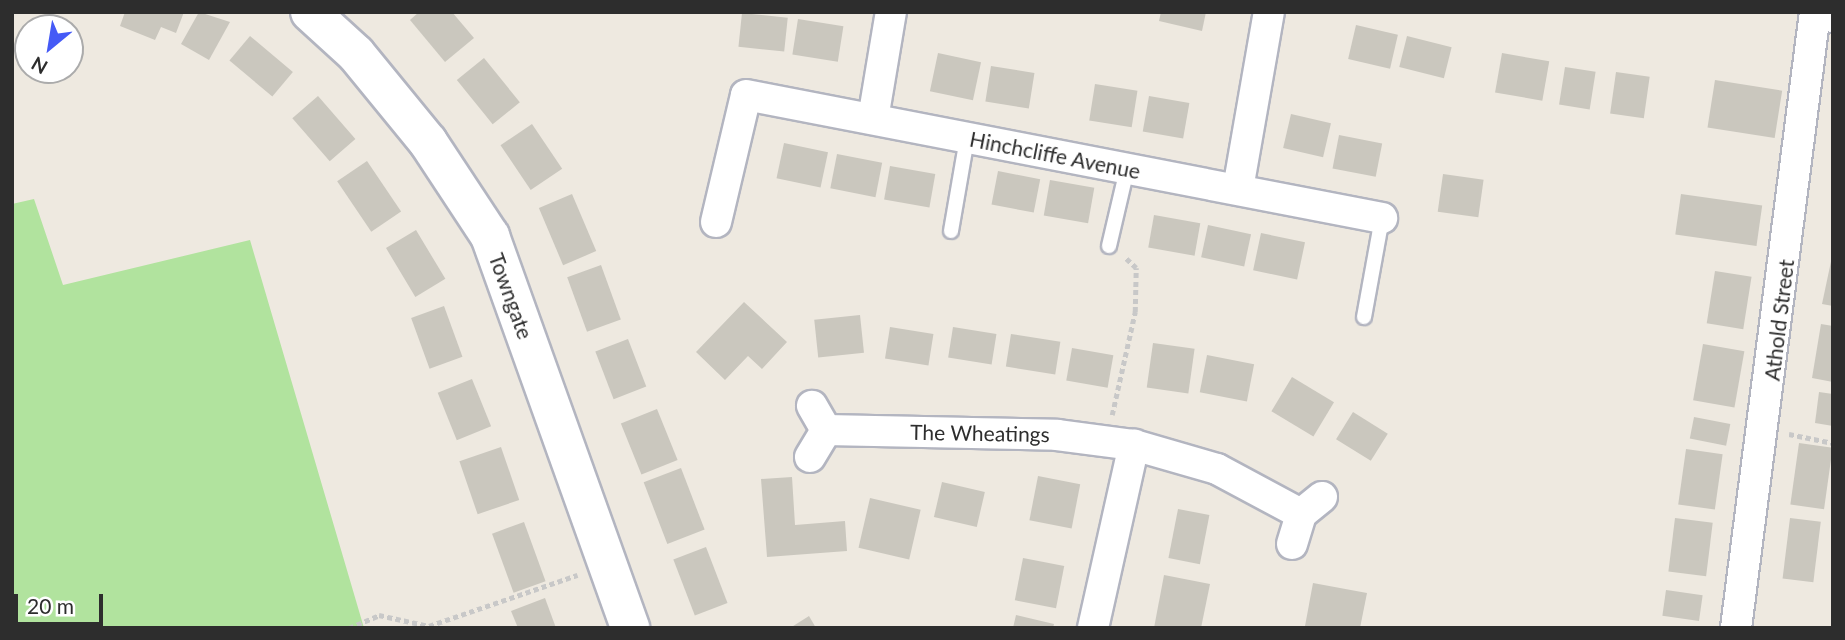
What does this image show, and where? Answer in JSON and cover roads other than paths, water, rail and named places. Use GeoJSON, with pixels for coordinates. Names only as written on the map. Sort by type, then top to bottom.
{"type":"FeatureCollection","features":[{"type":"Feature","properties":{"kind":"street"},"geometry":{"type":"LineString","coordinates":[[873,120],[891,12]]}},
{"type":"Feature","properties":{"kind":"street"},"geometry":{"type":"LineString","coordinates":[[1238,189],[1269,12]]}},
{"type":"Feature","properties":{"kind":"street","name":"Athold Street"},"geometry":{"type":"LineString","coordinates":[[1736,628],[1766,430],[1815,12]]}},
{"type":"Feature","properties":{"kind":"street","name":"Towngate"},"geometry":{"type":"LineString","coordinates":[[328,18],[428,142],[490,236],[630,628]]}},
{"type":"Feature","properties":{"kind":"street","name":"Hinchcliffe Avenue"},"geometry":{"type":"LineString","coordinates":[[716,222],[746,95],[1382,218]]}},
{"type":"Feature","properties":{"kind":"street","name":"The Wheatings"},"geometry":{"type":"LineString","coordinates":[[810,457],[819,418],[1057,435],[1134,446],[1217,469],[1312,506],[1292,544]]}},
{"type":"Feature","properties":{"kind":"street"},"geometry":{"type":"LineString","coordinates":[[1093,628],[1134,446]]}},
{"type":"Feature","properties":{"kind":"lane"},"geometry":{"type":"LineString","coordinates":[[951,231],[967,138]]}},
{"type":"Feature","properties":{"kind":"lane"},"geometry":{"type":"LineString","coordinates":[[1109,246],[1127,169]]}},
{"type":"Feature","properties":{"kind":"lane"},"geometry":{"type":"LineString","coordinates":[[1364,317],[1382,218]]}}]}
